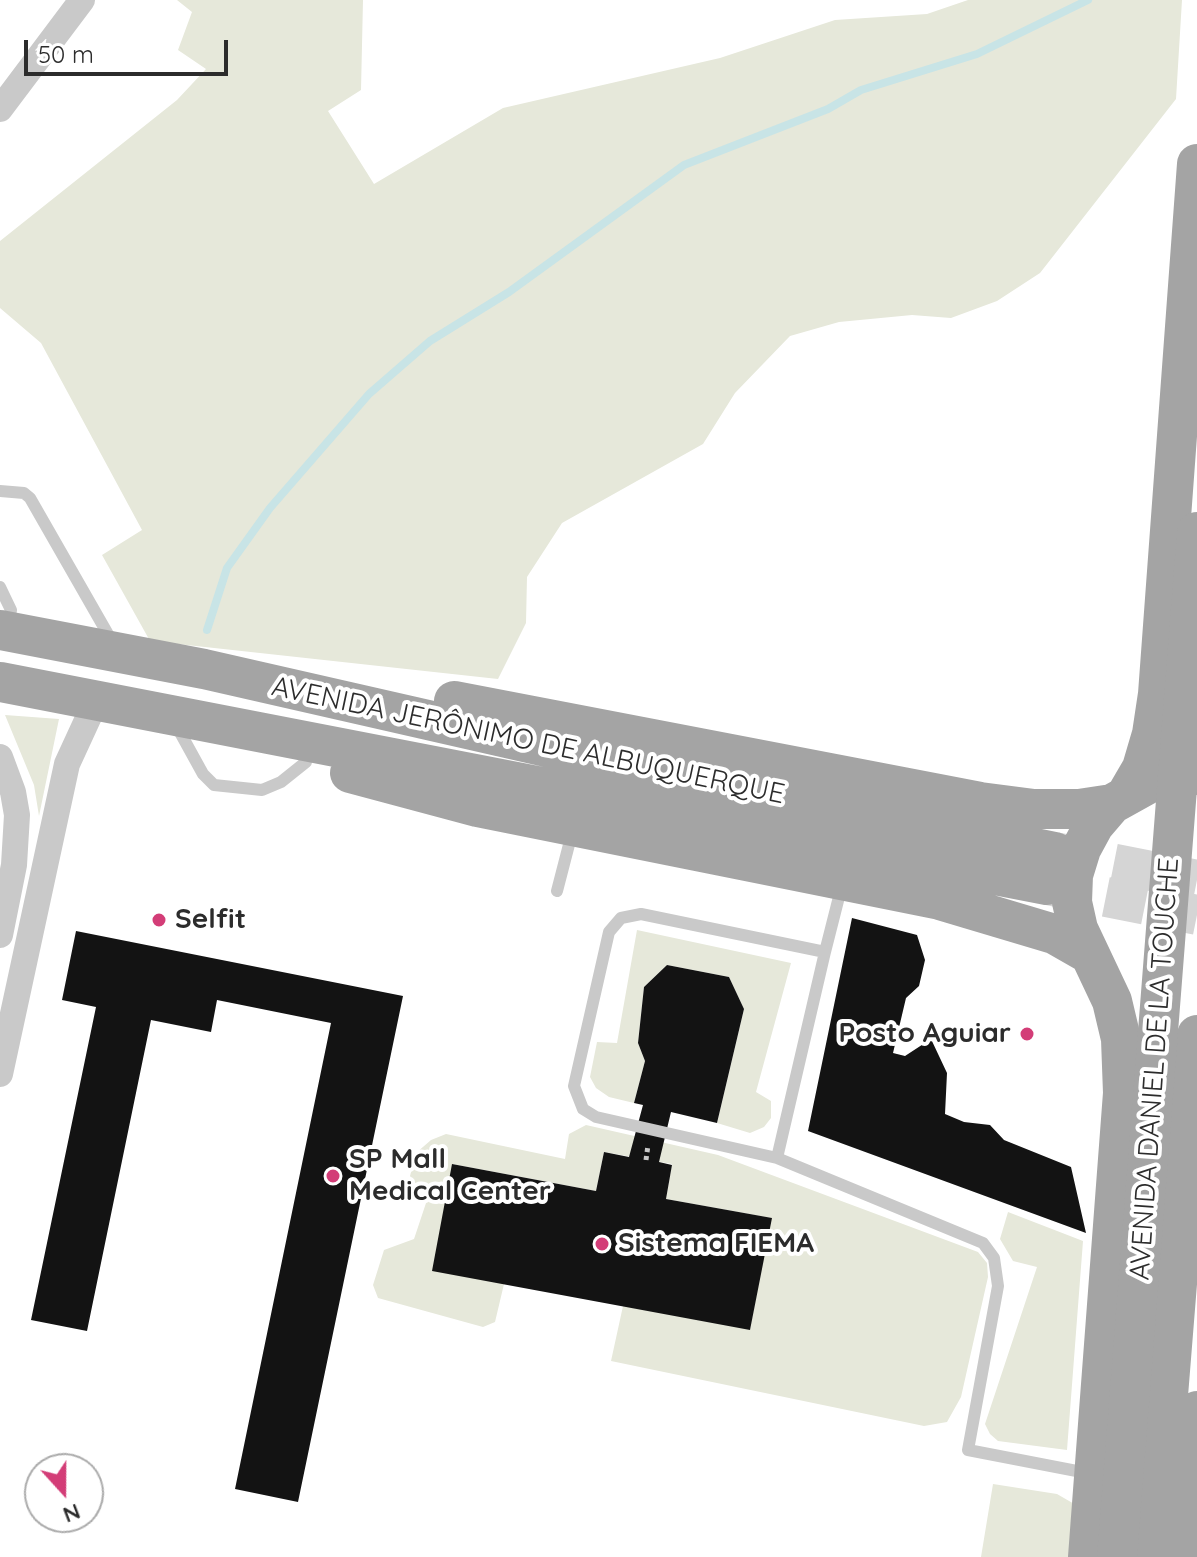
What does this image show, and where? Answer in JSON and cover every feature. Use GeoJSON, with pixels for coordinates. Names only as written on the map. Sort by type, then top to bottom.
{"type":"FeatureCollection","features":[{"type":"Feature","properties":{"kind":"main road"},"geometry":{"type":"LineString","coordinates":[[1088,1557],[1123,1093],[1121,1039],[1112,1001],[1078,929],[1072,902],[1073,875],[1081,849],[1094,825],[1120,798],[1142,768],[1149,746],[1158,694],[1197,164]]}},
{"type":"Feature","properties":{"kind":"main road","name":"AVENIDA DANIEL DE LA TOUCHE"},"geometry":{"type":"LineString","coordinates":[[1117,1557],[1197,532]]}},
{"type":"Feature","properties":{"kind":"main road","name":"AVENIDA JERÔNIMO DE ALBUQUERQUE"},"geometry":{"type":"LineString","coordinates":[[0,682],[1051,868],[599,759],[204,669],[4,630]]}},
{"type":"Feature","properties":{"kind":"main road"},"geometry":{"type":"LineString","coordinates":[[204,669],[482,705],[980,802],[1034,809],[1079,809],[1120,798],[1157,779],[1197,775]]}},
{"type":"Feature","properties":{"kind":"main road"},"geometry":{"type":"LineString","coordinates":[[96,701],[306,762],[477,807],[995,914],[1054,934],[1093,960],[1121,989],[1152,1005],[1197,1010]]}},
{"type":"Feature","properties":{"kind":"main road","name":"AVENIDA DANIEL DE LA TOUCHE"},"geometry":{"type":"LineString","coordinates":[[1155,1557],[1197,1035]]}},
{"type":"Feature","properties":{"kind":"main road"},"geometry":{"type":"LineString","coordinates":[[1185,1557],[1197,1411]]}},
{"type":"Feature","properties":{"kind":"street"},"geometry":{"type":"LineString","coordinates":[[0,109],[82,0]]}},
{"type":"Feature","properties":{"kind":"street"},"geometry":{"type":"LineString","coordinates":[[0,1074],[67,764],[96,701]]}},
{"type":"Feature","properties":{"kind":"street"},"geometry":{"type":"LineString","coordinates":[[0,757],[13,792],[17,815],[14,865],[0,935]]}},
{"type":"Feature","properties":{"kind":"lane"},"geometry":{"type":"LineString","coordinates":[[0,491],[24,493],[30,498],[118,653]]}},
{"type":"Feature","properties":{"kind":"lane"},"geometry":{"type":"LineString","coordinates":[[0,587],[11,610],[4,630]]}},
{"type":"Feature","properties":{"kind":"lane"},"geometry":{"type":"LineString","coordinates":[[557,891],[573,826]]}},
{"type":"Feature","properties":{"kind":"lane"},"geometry":{"type":"LineString","coordinates":[[777,1158],[843,881]]}},
{"type":"Feature","properties":{"kind":"lane"},"geometry":{"type":"LineString","coordinates":[[825,952],[641,914],[621,918],[609,932],[574,1086],[583,1109],[596,1117],[777,1158],[983,1243],[994,1258],[998,1286],[968,1450],[1093,1474]]}},
{"type":"Feature","properties":{"kind":"shaded area"},"geometry":{"type":"Polygon","coordinates":[[[177,0],[363,0],[361,90],[328,111],[374,184],[503,108],[720,58],[835,20],[927,14],[968,0],[1182,0],[1176,99],[1040,273],[997,301],[951,318],[912,315],[839,322],[790,336],[735,393],[703,444],[562,523],[527,577],[526,623],[498,679],[150,641],[102,555],[142,530],[41,343],[0,308],[0,241],[177,100],[206,69],[178,50],[192,12],[177,0]]]}},
{"type":"Feature","properties":{"kind":"shaded area"},"geometry":{"type":"Polygon","coordinates":[[[5,715],[59,719],[39,816],[34,785],[5,715]]]}},
{"type":"Feature","properties":{"kind":"shaded area"},"geometry":{"type":"Polygon","coordinates":[[[637,930],[791,963],[756,1092],[771,1101],[771,1118],[764,1127],[750,1133],[717,1123],[744,1009],[729,977],[667,965],[644,987],[638,1043],[645,1061],[634,1103],[609,1097],[596,1088],[590,1077],[597,1042],[617,1043],[637,930]]]}},
{"type":"Feature","properties":{"kind":"shaded area"},"geometry":{"type":"Polygon","coordinates":[[[586,1125],[718,1155],[978,1252],[987,1263],[988,1277],[961,1397],[947,1422],[924,1426],[611,1361],[623,1306],[750,1329],[771,1218],[666,1199],[672,1164],[604,1152],[596,1191],[452,1164],[504,1284],[495,1322],[483,1327],[378,1298],[373,1285],[384,1250],[414,1239],[427,1200],[410,1176],[416,1153],[431,1140],[446,1134],[565,1159],[569,1134],[586,1125]]]}},
{"type":"Feature","properties":{"kind":"shaded area"},"geometry":{"type":"Polygon","coordinates":[[[1008,1212],[1083,1241],[1067,1450],[998,1441],[985,1424],[1037,1267],[1013,1261],[1000,1239],[1008,1212]]]}},
{"type":"Feature","properties":{"kind":"shaded area"},"geometry":{"type":"Polygon","coordinates":[[[993,1484],[1057,1494],[1076,1505],[1071,1557],[981,1557],[993,1484]]]}},
{"type":"Feature","properties":{"kind":"building"},"geometry":{"type":"Polygon","coordinates":[[[852,918],[917,935],[925,960],[919,986],[906,998],[893,1053],[905,1056],[931,1039],[947,1073],[945,1114],[964,1122],[990,1125],[1004,1140],[1071,1167],[1086,1233],[808,1131],[852,918]]]}},
{"type":"Feature","properties":{"kind":"building","name":"SP Mall Medical Center"},"geometry":{"type":"Polygon","coordinates":[[[76,931],[403,996],[298,1502],[235,1489],[331,1023],[217,1000],[211,1032],[151,1020],[87,1331],[31,1320],[96,1007],[62,1000],[76,931]]]}},
{"type":"Feature","properties":{"kind":"building","name":"Sistema FIEMA"},"geometry":{"type":"Polygon","coordinates":[[[667,965],[729,977],[744,1009],[717,1123],[671,1112],[659,1162],[672,1165],[666,1199],[772,1218],[750,1330],[432,1271],[452,1164],[596,1191],[604,1152],[629,1157],[643,1105],[634,1103],[645,1061],[638,1043],[644,987],[667,965]]]}},
{"type":"Feature","properties":{"kind":"waterway"},"geometry":{"type":"LineString","coordinates":[[207,630],[227,568],[270,508],[369,394],[430,341],[509,292],[684,165],[828,109],[861,90],[977,54],[1088,0]]}},
{"type":"Feature","properties":{"kind":"tunnel"},"geometry":{"type":"LineString","coordinates":[[1055,852],[1197,880]]}},
{"type":"Feature","properties":{"kind":"tunnel"},"geometry":{"type":"LineString","coordinates":[[1047,885],[1197,915]]}},
{"type":"Feature","properties":{"kind":"place","name":"Selfit"},"geometry":{"type":"Point","coordinates":[159,920]}},
{"type":"Feature","properties":{"kind":"place","name":"Posto Aguiar"},"geometry":{"type":"Point","coordinates":[1027,1034]}},
{"type":"Feature","properties":{"kind":"place","name":"SP Mall Medical Center"},"geometry":{"type":"Point","coordinates":[333,1176]}},
{"type":"Feature","properties":{"kind":"place","name":"Sistema FIEMA"},"geometry":{"type":"Point","coordinates":[602,1244]}}]}
